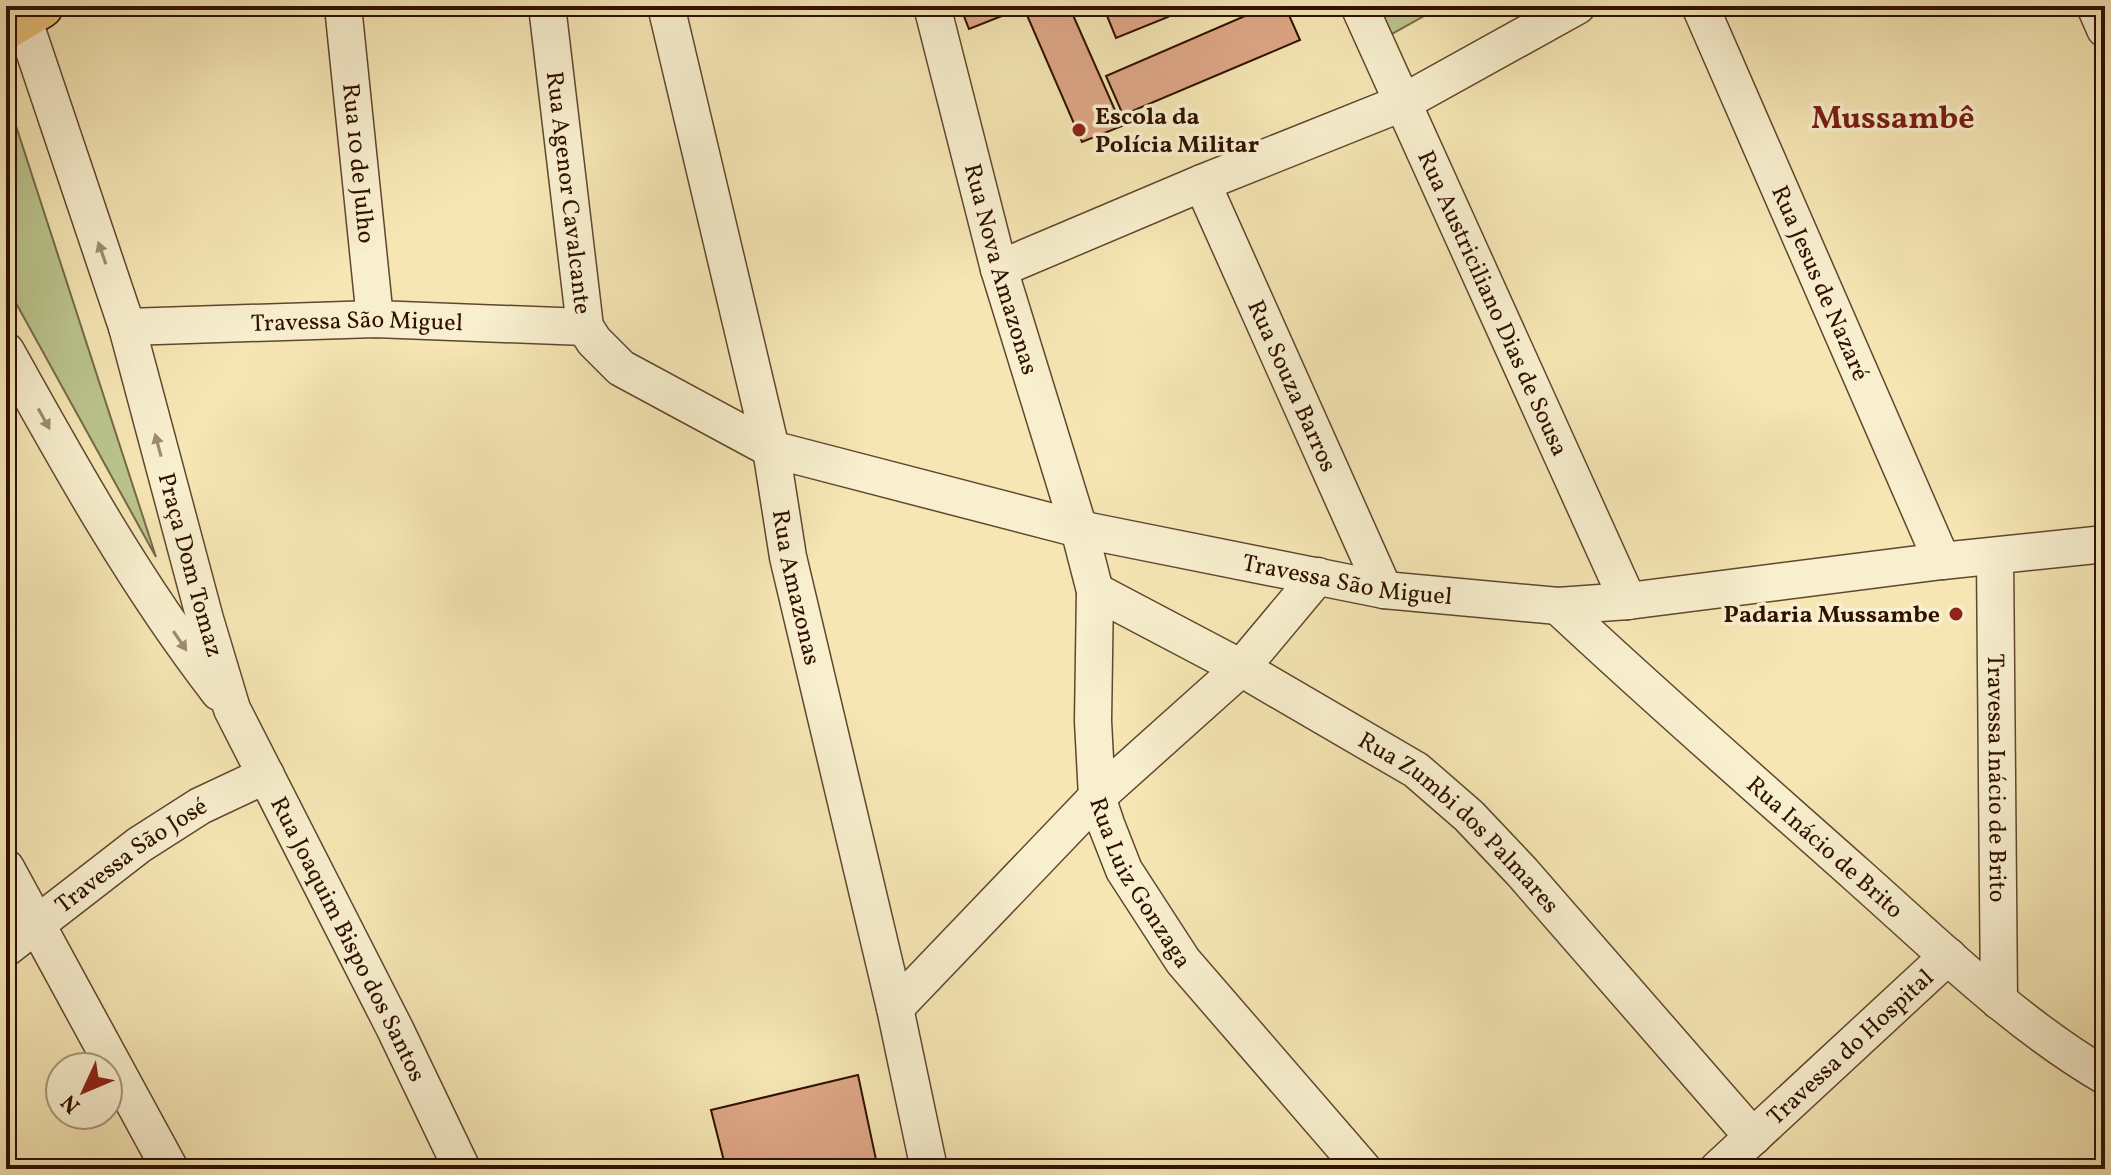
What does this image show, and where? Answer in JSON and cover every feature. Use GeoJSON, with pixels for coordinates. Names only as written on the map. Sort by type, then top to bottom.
{"type":"FeatureCollection","features":[{"type":"Feature","properties":{"kind":"street","name":"Rua 10 de Julho"},"geometry":{"type":"LineString","coordinates":[[343,6],[375,319]]}},
{"type":"Feature","properties":{"kind":"street","name":"Rua Agenor Cavalcante"},"geometry":{"type":"LineString","coordinates":[[547,6],[585,327],[594,341],[621,368]]}},
{"type":"Feature","properties":{"kind":"street","name":"Rua Amazonas"},"geometry":{"type":"LineString","coordinates":[[666,6],[771,449],[788,557],[895,1008],[929,1169]]}},
{"type":"Feature","properties":{"kind":"street","name":"Rua Nova Amazonas"},"geometry":{"type":"LineString","coordinates":[[932,6],[999,269],[1079,529]]}},
{"type":"Feature","properties":{"kind":"street","name":"Rua Austriciliano Dias de Sousa"},"geometry":{"type":"LineString","coordinates":[[1359,6],[1628,601]]}},
{"type":"Feature","properties":{"kind":"street"},"geometry":{"type":"LineString","coordinates":[[999,269],[1402,103],[1577,6]]}},
{"type":"Feature","properties":{"kind":"street","name":"Rua Jesus de Nazaré"},"geometry":{"type":"LineString","coordinates":[[1700,6],[1942,561]]}},
{"type":"Feature","properties":{"kind":"street"},"geometry":{"type":"LineString","coordinates":[[2095,6],[2105,29]]}},
{"type":"Feature","properties":{"kind":"street","name":"Praça Dom Tomaz"},"geometry":{"type":"LineString","coordinates":[[23,17],[127,327],[232,709]]}},
{"type":"Feature","properties":{"kind":"street","name":"Rua Souza Barros"},"geometry":{"type":"LineString","coordinates":[[1202,183],[1384,590]]}},
{"type":"Feature","properties":{"kind":"street","name":"Travessa São Miguel"},"geometry":{"type":"LineString","coordinates":[[127,327],[375,319],[585,327]]}},
{"type":"Feature","properties":{"kind":"street","name":"Praça Dom Tomaz"},"geometry":{"type":"LineString","coordinates":[[6,351],[93,508],[182,645],[232,709]]}},
{"type":"Feature","properties":{"kind":"street","name":"Travessa São Miguel"},"geometry":{"type":"LineString","coordinates":[[621,368],[771,449],[1079,529],[1384,590],[1558,606],[1628,601],[1942,561],[2105,544]]}},
{"type":"Feature","properties":{"kind":"street","name":"Rua Luiz Gonzaga"},"geometry":{"type":"LineString","coordinates":[[1079,529],[1095,591],[1093,721],[1097,797],[1124,870],[1183,961],[1363,1169]]}},
{"type":"Feature","properties":{"kind":"street","name":"Travessa Inácio de Brito"},"geometry":{"type":"LineString","coordinates":[[1995,556],[1999,1001]]}},
{"type":"Feature","properties":{"kind":"street"},"geometry":{"type":"LineString","coordinates":[[895,1008],[1097,797],[1241,668],[1318,576]]}},
{"type":"Feature","properties":{"kind":"street","name":"Rua Zumbi dos Palmares"},"geometry":{"type":"LineString","coordinates":[[1095,591],[1241,668],[1416,770],[1469,816],[1522,872],[1737,1159]]}},
{"type":"Feature","properties":{"kind":"street","name":"Rua Inácio de Brito"},"geometry":{"type":"LineString","coordinates":[[1558,606],[1999,1001],[2105,1076]]}},
{"type":"Feature","properties":{"kind":"street","name":"Rua Joaquim Bispo dos Santos"},"geometry":{"type":"LineString","coordinates":[[232,709],[395,1029],[462,1169]]}},
{"type":"Feature","properties":{"kind":"street","name":"Travessa São José"},"geometry":{"type":"LineString","coordinates":[[6,948],[164,829],[200,806],[266,775]]}},
{"type":"Feature","properties":{"kind":"street"},"geometry":{"type":"LineString","coordinates":[[6,868],[170,1169]]}},
{"type":"Feature","properties":{"kind":"street","name":"Travessa do Hospital"},"geometry":{"type":"LineString","coordinates":[[1737,1159],[1948,956]]}},
{"type":"Feature","properties":{"kind":"green space"},"geometry":{"type":"Polygon","coordinates":[[[1375,6],[1442,6],[1388,36],[1375,6]]]}},
{"type":"Feature","properties":{"kind":"green space"},"geometry":{"type":"Polygon","coordinates":[[[6,95],[156,557],[6,285],[6,95]]]}},
{"type":"Feature","properties":{"kind":"building"},"geometry":{"type":"Polygon","coordinates":[[[960,6],[1015,6],[1017,10],[969,29],[960,6]]]}},
{"type":"Feature","properties":{"kind":"building"},"geometry":{"type":"Polygon","coordinates":[[[1023,6],[1069,6],[1122,126],[1082,142],[1023,6]]]}},
{"type":"Feature","properties":{"kind":"building"},"geometry":{"type":"Polygon","coordinates":[[[1103,6],[1164,6],[1168,17],[1116,38],[1103,6]]]}},
{"type":"Feature","properties":{"kind":"building"},"geometry":{"type":"Polygon","coordinates":[[[1268,6],[1285,6],[1300,40],[1123,115],[1106,76],[1268,6]]]}},
{"type":"Feature","properties":{"kind":"building"},"geometry":{"type":"Polygon","coordinates":[[[858,1075],[878,1169],[726,1169],[711,1110],[858,1075]]]}},
{"type":"Feature","properties":{"kind":"place","name":"Escola da Polícia Militar"},"geometry":{"type":"Point","coordinates":[1079,130]}},
{"type":"Feature","properties":{"kind":"place","name":"Padaria Mussambe"},"geometry":{"type":"Point","coordinates":[1956,614]}},
{"type":"Feature","properties":{"kind":"district","name":"Mussambê"},"geometry":{"type":"Point","coordinates":[1893,117]}}]}
